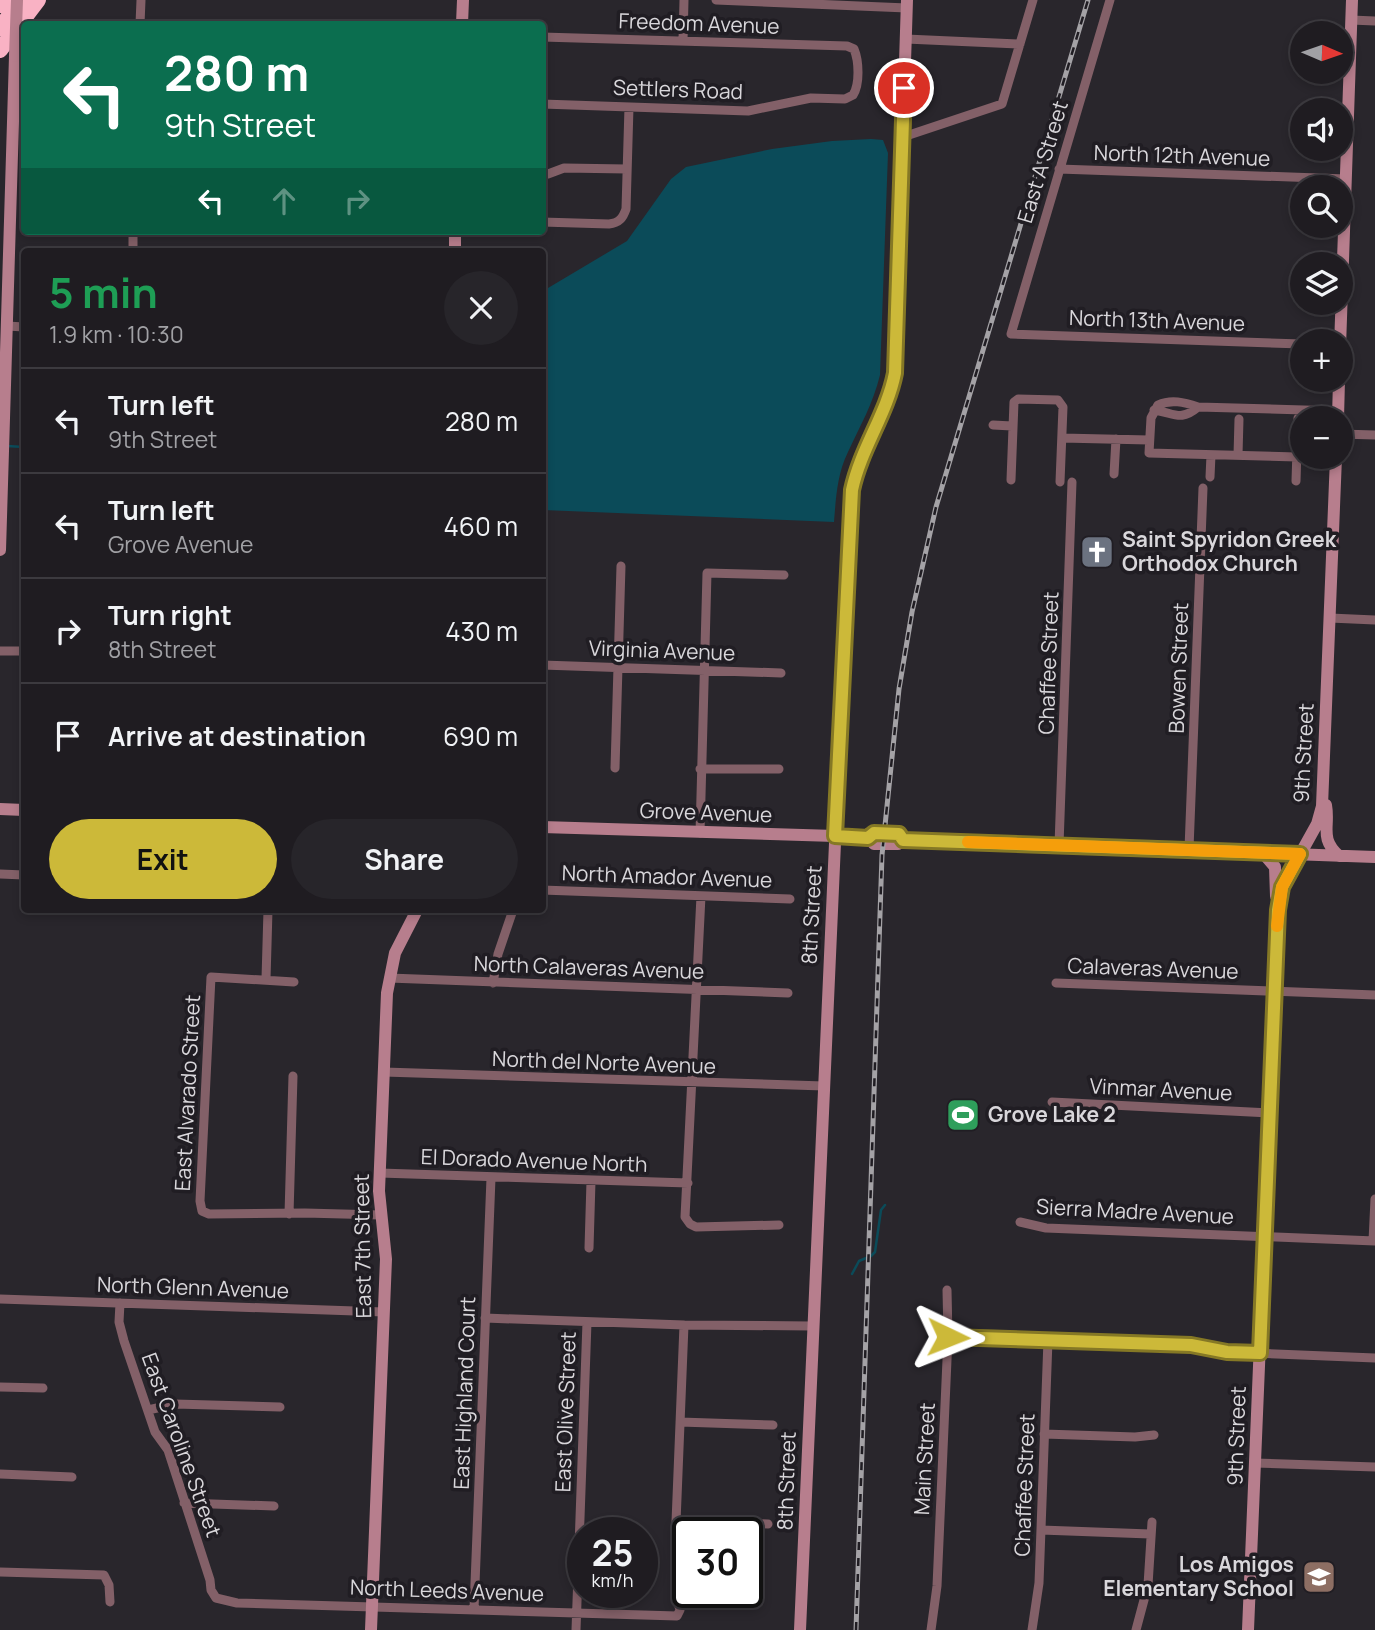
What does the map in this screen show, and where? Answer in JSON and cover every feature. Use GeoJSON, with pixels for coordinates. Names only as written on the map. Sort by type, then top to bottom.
{"type":"FeatureCollection","features":[{"type":"Feature","properties":{"kind":"highway"},"geometry":{"type":"LineString","coordinates":[[0,5],[4,0]]}},
{"type":"Feature","properties":{"kind":"highway"},"geometry":{"type":"LineString","coordinates":[[0,28],[19,0]]}},
{"type":"Feature","properties":{"kind":"highway"},"geometry":{"type":"LineString","coordinates":[[26,21],[38,0]]}},
{"type":"Feature","properties":{"kind":"highway"},"geometry":{"type":"LineString","coordinates":[[8,53],[21,30]]}},
{"type":"Feature","properties":{"kind":"street"},"geometry":{"type":"LineString","coordinates":[[0,550],[7,326],[8,53],[19,0]]}},
{"type":"Feature","properties":{"kind":"street"},"geometry":{"type":"LineString","coordinates":[[140,21],[141,0]]}},
{"type":"Feature","properties":{"kind":"street"},"geometry":{"type":"LineString","coordinates":[[462,21],[463,0]]}},
{"type":"Feature","properties":{"kind":"street"},"geometry":{"type":"LineString","coordinates":[[683,41],[684,0]]}},
{"type":"Feature","properties":{"kind":"street"},"geometry":{"type":"LineString","coordinates":[[716,0],[907,4]]}},
{"type":"Feature","properties":{"kind":"street"},"geometry":{"type":"LineString","coordinates":[[903,137],[1002,104],[1033,0]]}},
{"type":"Feature","properties":{"kind":"street","name":"East A Street"},"geometry":{"type":"LineString","coordinates":[[1011,334],[1110,0]]}},
{"type":"Feature","properties":{"kind":"street"},"geometry":{"type":"LineString","coordinates":[[1346,175],[1352,0]]}},
{"type":"Feature","properties":{"kind":"street","name":"8th Street"},"geometry":{"type":"LineString","coordinates":[[800,1630],[852,490],[863,451],[887,405],[895,373],[907,4]]}},
{"type":"Feature","properties":{"kind":"street"},"geometry":{"type":"LineString","coordinates":[[1351,20],[1375,21]]}},
{"type":"Feature","properties":{"kind":"street","name":"Freedom Avenue"},"geometry":{"type":"LineString","coordinates":[[546,37],[847,46],[854,49],[857,59],[857,89],[853,95]]}},
{"type":"Feature","properties":{"kind":"street"},"geometry":{"type":"LineString","coordinates":[[906,39],[1020,44]]}},
{"type":"Feature","properties":{"kind":"street","name":"Settlers Road"},"geometry":{"type":"LineString","coordinates":[[546,104],[748,111],[811,98],[845,99],[853,95]]}},
{"type":"Feature","properties":{"kind":"street"},"geometry":{"type":"LineString","coordinates":[[546,222],[617,223],[626,209],[629,107]]}},
{"type":"Feature","properties":{"kind":"street"},"geometry":{"type":"LineString","coordinates":[[548,174],[564,168],[627,169]]}},
{"type":"Feature","properties":{"kind":"street","name":"North 12th Avenue"},"geometry":{"type":"LineString","coordinates":[[1059,169],[1290,177]]}},
{"type":"Feature","properties":{"kind":"street"},"geometry":{"type":"LineString","coordinates":[[1341,329],[1344,238]]}},
{"type":"Feature","properties":{"kind":"street"},"geometry":{"type":"LineString","coordinates":[[7,326],[21,327]]}},
{"type":"Feature","properties":{"kind":"street","name":"North 13th Avenue"},"geometry":{"type":"LineString","coordinates":[[1011,334],[1290,344]]}},
{"type":"Feature","properties":{"kind":"street"},"geometry":{"type":"LineString","coordinates":[[1011,480],[1014,401],[1058,400],[1063,407],[1060,482]]}},
{"type":"Feature","properties":{"kind":"street"},"geometry":{"type":"LineString","coordinates":[[1290,412],[1198,407],[1165,401],[1154,410],[1149,440],[1149,453],[1290,457]]}},
{"type":"Feature","properties":{"kind":"street"},"geometry":{"type":"LineString","coordinates":[[1171,413],[1175,402]]}},
{"type":"Feature","properties":{"kind":"street"},"geometry":{"type":"LineString","coordinates":[[1154,410],[1180,417],[1187,416],[1198,407]]}},
{"type":"Feature","properties":{"kind":"street"},"geometry":{"type":"LineString","coordinates":[[1238,456],[1239,419]]}},
{"type":"Feature","properties":{"kind":"street"},"geometry":{"type":"LineString","coordinates":[[993,425],[1012,426]]}},
{"type":"Feature","properties":{"kind":"street"},"geometry":{"type":"LineString","coordinates":[[1353,434],[1375,435]]}},
{"type":"Feature","properties":{"kind":"street"},"geometry":{"type":"LineString","coordinates":[[1062,438],[1149,440]]}},
{"type":"Feature","properties":{"kind":"street"},"geometry":{"type":"LineString","coordinates":[[1114,474],[1116,439]]}},
{"type":"Feature","properties":{"kind":"street"},"geometry":{"type":"LineString","coordinates":[[1210,477],[1211,455]]}},
{"type":"Feature","properties":{"kind":"street"},"geometry":{"type":"LineString","coordinates":[[1296,469],[1296,481]]}},
{"type":"Feature","properties":{"kind":"street","name":"9th Street"},"geometry":{"type":"LineString","coordinates":[[1248,1630],[1278,910],[1282,887],[1317,824],[1322,806],[1336,469]]}},
{"type":"Feature","properties":{"kind":"street","name":"Chaffee Street"},"geometry":{"type":"LineString","coordinates":[[1059,845],[1072,482]]}},
{"type":"Feature","properties":{"kind":"street","name":"Bowen Street"},"geometry":{"type":"LineString","coordinates":[[1189,849],[1203,488]]}},
{"type":"Feature","properties":{"kind":"street"},"geometry":{"type":"LineString","coordinates":[[615,768],[621,566]]}},
{"type":"Feature","properties":{"kind":"street"},"geometry":{"type":"LineString","coordinates":[[700,833],[707,573],[783,575]]}},
{"type":"Feature","properties":{"kind":"street"},"geometry":{"type":"LineString","coordinates":[[1330,618],[1375,620]]}},
{"type":"Feature","properties":{"kind":"street"},"geometry":{"type":"LineString","coordinates":[[0,651],[21,651]]}},
{"type":"Feature","properties":{"kind":"street","name":"Virginia Avenue"},"geometry":{"type":"LineString","coordinates":[[546,665],[781,673]]}},
{"type":"Feature","properties":{"kind":"street"},"geometry":{"type":"LineString","coordinates":[[700,769],[779,769]]}},
{"type":"Feature","properties":{"kind":"street"},"geometry":{"type":"LineString","coordinates":[[1323,790],[1328,813],[1326,836],[1329,847],[1339,856]]}},
{"type":"Feature","properties":{"kind":"street"},"geometry":{"type":"LineString","coordinates":[[0,809],[21,810]]}},
{"type":"Feature","properties":{"kind":"street","name":"Grove Avenue"},"geometry":{"type":"LineString","coordinates":[[546,827],[868,838],[874,833],[899,834],[903,840],[1375,857]]}},
{"type":"Feature","properties":{"kind":"street"},"geometry":{"type":"LineString","coordinates":[[1263,853],[1275,867],[1278,910]]}},
{"type":"Feature","properties":{"kind":"street"},"geometry":{"type":"LineString","coordinates":[[0,874],[21,875]]}},
{"type":"Feature","properties":{"kind":"street","name":"North Amador Avenue"},"geometry":{"type":"LineString","coordinates":[[546,890],[790,899]]}},
{"type":"Feature","properties":{"kind":"street"},"geometry":{"type":"LineString","coordinates":[[701,896],[685,1217],[695,1227],[779,1225]]}},
{"type":"Feature","properties":{"kind":"street"},"geometry":{"type":"LineString","coordinates":[[268,913],[266,979],[294,982]]}},
{"type":"Feature","properties":{"kind":"street","name":"East 7th Street"},"geometry":{"type":"LineString","coordinates":[[371,1630],[386,1259],[380,1173],[389,978],[395,953],[415,913]]}},
{"type":"Feature","properties":{"kind":"street"},"geometry":{"type":"LineString","coordinates":[[493,983],[498,954],[512,913]]}},
{"type":"Feature","properties":{"kind":"street","name":"East Alvarado Street"},"geometry":{"type":"LineString","coordinates":[[266,979],[211,977],[200,1201],[202,1211],[209,1214],[289,1214]]}},
{"type":"Feature","properties":{"kind":"street","name":"North Calaveras Avenue"},"geometry":{"type":"LineString","coordinates":[[389,978],[788,993]]}},
{"type":"Feature","properties":{"kind":"street","name":"Calaveras Avenue"},"geometry":{"type":"LineString","coordinates":[[1056,983],[1375,995]]}},
{"type":"Feature","properties":{"kind":"street","name":"North del Norte Avenue"},"geometry":{"type":"LineString","coordinates":[[384,1072],[824,1087]]}},
{"type":"Feature","properties":{"kind":"street"},"geometry":{"type":"LineString","coordinates":[[293,1076],[289,1214],[381,1215]]}},
{"type":"Feature","properties":{"kind":"street","name":"Vinmar Avenue"},"geometry":{"type":"LineString","coordinates":[[1052,1102],[1270,1113]]}},
{"type":"Feature","properties":{"kind":"street","name":"El Dorado Avenue North"},"geometry":{"type":"LineString","coordinates":[[380,1173],[688,1183]]}},
{"type":"Feature","properties":{"kind":"street","name":"East Highland Court"},"geometry":{"type":"LineString","coordinates":[[474,1609],[491,1178]]}},
{"type":"Feature","properties":{"kind":"street"},"geometry":{"type":"LineString","coordinates":[[589,1248],[591,1181]]}},
{"type":"Feature","properties":{"kind":"street"},"geometry":{"type":"LineString","coordinates":[[1374,1241],[1375,1199]]}},
{"type":"Feature","properties":{"kind":"street","name":"Sierra Madre Avenue"},"geometry":{"type":"LineString","coordinates":[[1020,1222],[1046,1228],[1374,1241]]}},
{"type":"Feature","properties":{"kind":"street","name":"Main Street"},"geometry":{"type":"LineString","coordinates":[[931,1630],[937,1586],[948,1337],[947,1290]]}},
{"type":"Feature","properties":{"kind":"street","name":"North Glenn Avenue"},"geometry":{"type":"LineString","coordinates":[[0,1299],[384,1312]]}},
{"type":"Feature","properties":{"kind":"street","name":"East Caroline Street"},"geometry":{"type":"LineString","coordinates":[[120,1303],[119,1322],[155,1432],[167,1450],[211,1590],[216,1598]]}},
{"type":"Feature","properties":{"kind":"street"},"geometry":{"type":"LineString","coordinates":[[485,1318],[684,1325],[812,1326]]}},
{"type":"Feature","properties":{"kind":"street","name":"East Olive Street"},"geometry":{"type":"LineString","coordinates":[[576,1630],[587,1322]]}},
{"type":"Feature","properties":{"kind":"street"},"geometry":{"type":"LineString","coordinates":[[676,1517],[684,1325]]}},
{"type":"Feature","properties":{"kind":"street"},"geometry":{"type":"LineString","coordinates":[[948,1337],[1191,1345],[1227,1352],[1375,1358]]}},
{"type":"Feature","properties":{"kind":"street","name":"Chaffee Street"},"geometry":{"type":"LineString","coordinates":[[1032,1630],[1039,1583],[1048,1340]]}},
{"type":"Feature","properties":{"kind":"street"},"geometry":{"type":"LineString","coordinates":[[0,1387],[43,1388]]}},
{"type":"Feature","properties":{"kind":"street"},"geometry":{"type":"LineString","coordinates":[[148,1410],[175,1404],[280,1408]]}},
{"type":"Feature","properties":{"kind":"street"},"geometry":{"type":"LineString","coordinates":[[680,1422],[773,1425]]}},
{"type":"Feature","properties":{"kind":"street"},"geometry":{"type":"LineString","coordinates":[[1044,1434],[1135,1437],[1154,1435]]}},
{"type":"Feature","properties":{"kind":"street"},"geometry":{"type":"LineString","coordinates":[[1255,1463],[1375,1468]]}},
{"type":"Feature","properties":{"kind":"street"},"geometry":{"type":"LineString","coordinates":[[0,1474],[72,1477]]}},
{"type":"Feature","properties":{"kind":"street"},"geometry":{"type":"LineString","coordinates":[[184,1503],[274,1506]]}},
{"type":"Feature","properties":{"kind":"street"},"geometry":{"type":"LineString","coordinates":[[1136,1630],[1148,1584],[1152,1522]]}},
{"type":"Feature","properties":{"kind":"street"},"geometry":{"type":"LineString","coordinates":[[763,1524],[768,1524]]}},
{"type":"Feature","properties":{"kind":"street"},"geometry":{"type":"LineString","coordinates":[[1041,1530],[1150,1534]]}},
{"type":"Feature","properties":{"kind":"street"},"geometry":{"type":"LineString","coordinates":[[0,1572],[104,1575],[110,1602]]}},
{"type":"Feature","properties":{"kind":"street","name":"North Leeds Avenue"},"geometry":{"type":"LineString","coordinates":[[216,1598],[237,1603],[677,1616],[679,1608]]}},
{"type":"Feature","properties":{"kind":"water"},"geometry":{"type":"Polygon","coordinates":[[[883,140],[888,153],[880,375],[870,405],[841,469],[834,522],[546,510],[546,289],[627,241],[671,179],[686,167],[772,149],[832,141],[883,140]]]}},
{"type":"Feature","properties":{"kind":"waterway"},"geometry":{"type":"LineString","coordinates":[[7,446],[21,447]]}},
{"type":"Feature","properties":{"kind":"waterway"},"geometry":{"type":"LineString","coordinates":[[852,1274],[859,1261],[875,1252],[881,1210],[885,1205]]}},
{"type":"Feature","properties":{"kind":"railway"},"geometry":{"type":"LineString","coordinates":[[856,1630],[882,855],[899,689],[912,612],[936,507],[1088,0]]}},
{"type":"Feature","properties":{"kind":"slow traffic"},"geometry":{"type":"LineString","coordinates":[[968,842],[1300,854],[1282,887],[1277,926]]}},
{"type":"Feature","properties":{"kind":"place","name":"Saint Spyridon Greek Orthodox Church"},"geometry":{"type":"Point","coordinates":[1097,552]}},
{"type":"Feature","properties":{"kind":"place","name":"Grove Lake 2"},"geometry":{"type":"Point","coordinates":[963,1115]}},
{"type":"Feature","properties":{"kind":"place","name":"Los Amigos Elementary School"},"geometry":{"type":"Point","coordinates":[1319,1577]}},
{"type":"Feature","properties":{"kind":"route"},"geometry":{"type":"LineString","coordinates":[[904,88],[895,373],[887,405],[863,451],[852,490],[835,836],[868,838],[874,833],[899,834],[903,840],[1300,854],[1282,887],[1278,910],[1260,1353],[1227,1352],[1191,1345],[948,1337]]}}]}
